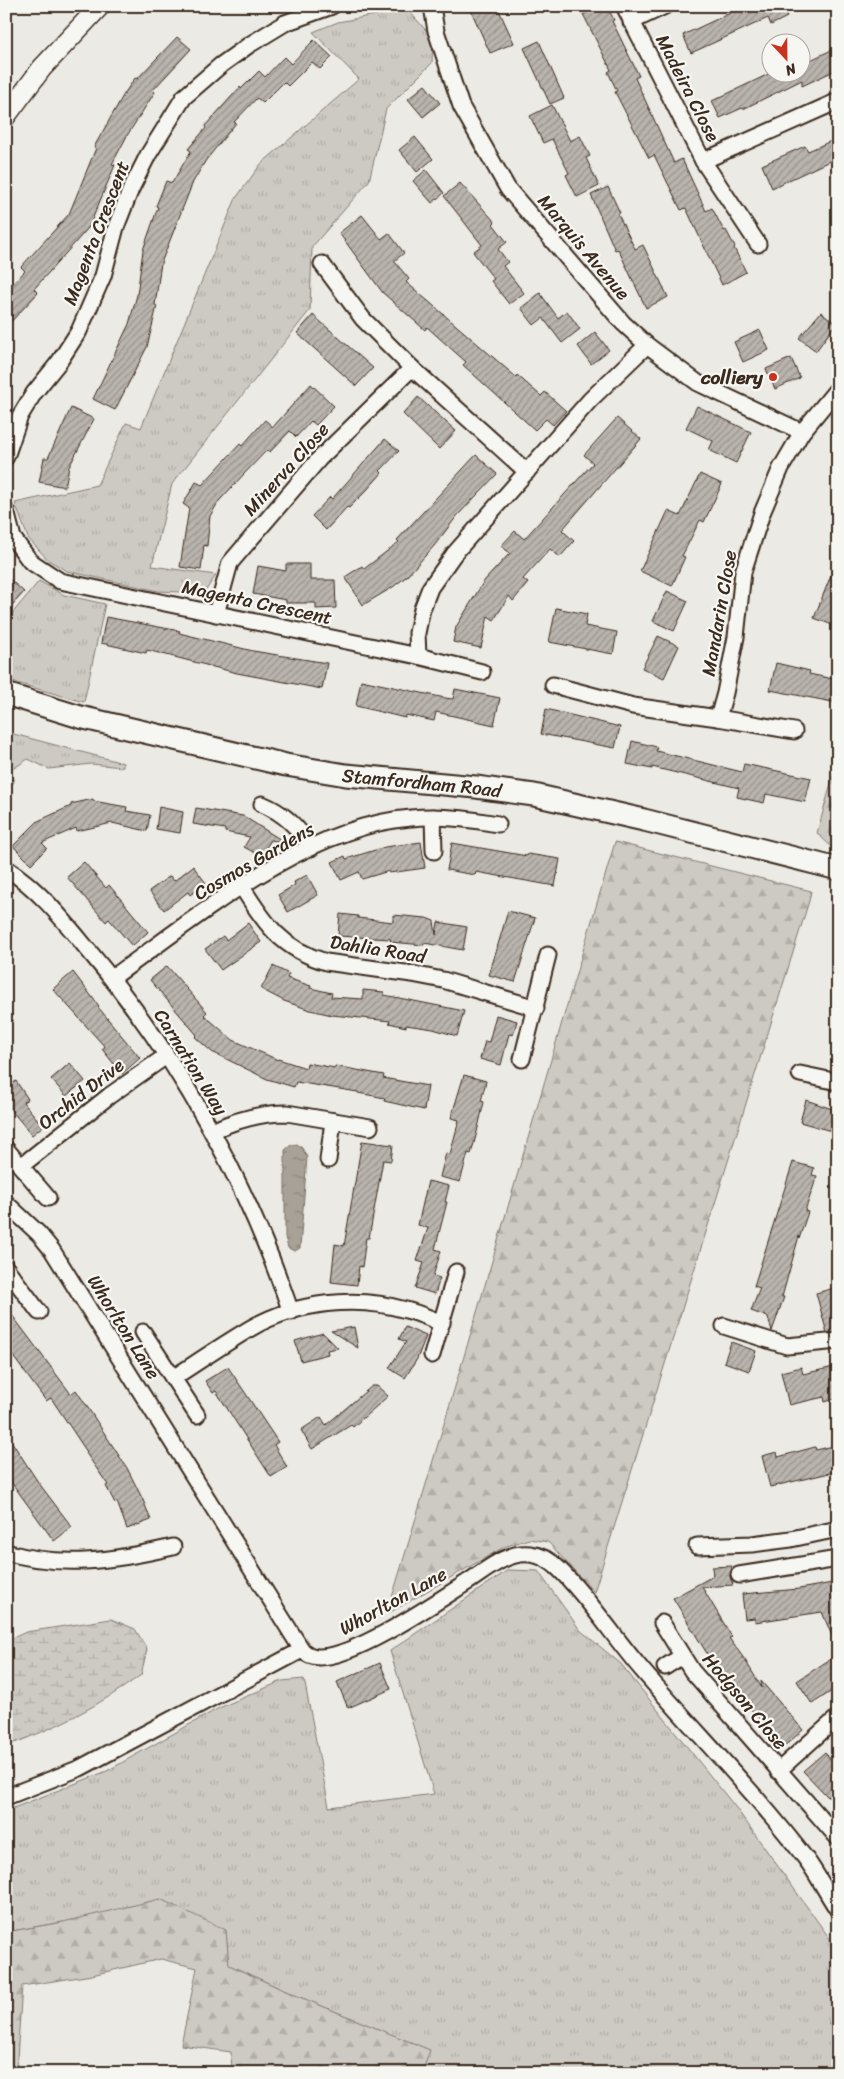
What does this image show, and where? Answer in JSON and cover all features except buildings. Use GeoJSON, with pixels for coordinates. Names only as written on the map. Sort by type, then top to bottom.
{"type":"FeatureCollection","features":[{"type":"Feature","properties":{"kind":"main road","name":"Stamfordham Road"},"geometry":{"type":"LineString","coordinates":[[6,694],[80,717],[286,765],[346,775],[476,787],[534,795],[644,820],[838,869]]}},
{"type":"Feature","properties":{"kind":"street"},"geometry":{"type":"LineString","coordinates":[[6,116],[42,68],[100,6]]}},
{"type":"Feature","properties":{"kind":"street","name":"Magenta Crescent"},"geometry":{"type":"LineString","coordinates":[[6,457],[20,416],[34,393],[59,362],[79,331],[103,276],[116,227],[131,189],[151,149],[184,97],[221,65],[249,45],[285,23],[332,6]]}},
{"type":"Feature","properties":{"kind":"street","name":"Marquis Avenue"},"geometry":{"type":"LineString","coordinates":[[432,6],[436,31],[461,106],[508,189],[623,323],[647,346],[698,383],[802,432]]}},
{"type":"Feature","properties":{"kind":"street","name":"Madeira Close"},"geometry":{"type":"LineString","coordinates":[[624,6],[703,161],[758,244]]}},
{"type":"Feature","properties":{"kind":"street"},"geometry":{"type":"LineString","coordinates":[[631,22],[665,6]]}},
{"type":"Feature","properties":{"kind":"street","name":"Madeira Close"},"geometry":{"type":"LineString","coordinates":[[703,161],[838,101]]}},
{"type":"Feature","properties":{"kind":"street"},"geometry":{"type":"LineString","coordinates":[[322,264],[362,319],[412,368],[527,472]]}},
{"type":"Feature","properties":{"kind":"street"},"geometry":{"type":"LineString","coordinates":[[418,656],[417,634],[422,609],[430,588],[466,540],[590,400],[647,346]]}},
{"type":"Feature","properties":{"kind":"street","name":"Minerva Close"},"geometry":{"type":"LineString","coordinates":[[216,614],[230,563],[319,459],[412,368]]}},
{"type":"Feature","properties":{"kind":"street","name":"Mandarin Close"},"geometry":{"type":"LineString","coordinates":[[718,718],[736,637],[743,572],[766,504],[781,468],[802,432],[838,388]]}},
{"type":"Feature","properties":{"kind":"street","name":"Magenta Crescent"},"geometry":{"type":"LineString","coordinates":[[6,512],[12,538],[30,561],[60,581],[418,656],[482,672]]}},
{"type":"Feature","properties":{"kind":"street"},"geometry":{"type":"LineString","coordinates":[[553,685],[633,706],[794,731]]}},
{"type":"Feature","properties":{"kind":"street"},"geometry":{"type":"LineString","coordinates":[[262,804],[289,820],[304,836],[310,848]]}},
{"type":"Feature","properties":{"kind":"street"},"geometry":{"type":"LineString","coordinates":[[433,817],[434,851]]}},
{"type":"Feature","properties":{"kind":"street","name":"Cosmos Gardens"},"geometry":{"type":"LineString","coordinates":[[112,978],[242,887],[310,848],[369,826],[410,818],[433,817],[498,824]]}},
{"type":"Feature","properties":{"kind":"street","name":"Carnation Way"},"geometry":{"type":"LineString","coordinates":[[6,868],[52,906],[112,978],[166,1056],[212,1132],[254,1218],[291,1312]]}},
{"type":"Feature","properties":{"kind":"street","name":"Dahlia Road"},"geometry":{"type":"LineString","coordinates":[[242,887],[270,929],[290,946],[312,958],[326,962],[403,972],[443,980],[536,1008]]}},
{"type":"Feature","properties":{"kind":"street"},"geometry":{"type":"LineString","coordinates":[[522,1059],[548,956]]}},
{"type":"Feature","properties":{"kind":"street","name":"Orchid Drive"},"geometry":{"type":"LineString","coordinates":[[21,1166],[109,1096],[166,1056]]}},
{"type":"Feature","properties":{"kind":"street"},"geometry":{"type":"LineString","coordinates":[[800,1074],[838,1082]]}},
{"type":"Feature","properties":{"kind":"street"},"geometry":{"type":"LineString","coordinates":[[212,1132],[231,1122],[249,1116],[277,1113],[370,1127]]}},
{"type":"Feature","properties":{"kind":"street"},"geometry":{"type":"LineString","coordinates":[[328,1160],[334,1121]]}},
{"type":"Feature","properties":{"kind":"street"},"geometry":{"type":"LineString","coordinates":[[6,1149],[48,1198]]}},
{"type":"Feature","properties":{"kind":"street","name":"Whorlton Lane"},"geometry":{"type":"LineString","coordinates":[[6,1203],[39,1234],[52,1250],[302,1650],[312,1656],[322,1657],[354,1648],[429,1606],[506,1558],[527,1554],[542,1557],[559,1569],[572,1583],[637,1665],[767,1812],[807,1861],[838,1910]]}},
{"type":"Feature","properties":{"kind":"street"},"geometry":{"type":"LineString","coordinates":[[7,1272],[39,1312]]}},
{"type":"Feature","properties":{"kind":"street"},"geometry":{"type":"LineString","coordinates":[[432,1354],[456,1272]]}},
{"type":"Feature","properties":{"kind":"street"},"geometry":{"type":"LineString","coordinates":[[173,1378],[251,1328],[291,1312],[321,1304],[343,1302],[367,1303],[407,1310],[442,1323]]}},
{"type":"Feature","properties":{"kind":"street"},"geometry":{"type":"LineString","coordinates":[[724,1326],[787,1346],[838,1341]]}},
{"type":"Feature","properties":{"kind":"street"},"geometry":{"type":"LineString","coordinates":[[143,1332],[197,1415]]}},
{"type":"Feature","properties":{"kind":"street"},"geometry":{"type":"LineString","coordinates":[[697,1546],[752,1544],[838,1530]]}},
{"type":"Feature","properties":{"kind":"street"},"geometry":{"type":"LineString","coordinates":[[6,1552],[33,1559],[86,1562],[117,1559],[173,1547]]}},
{"type":"Feature","properties":{"kind":"street"},"geometry":{"type":"LineString","coordinates":[[739,1575],[838,1559]]}},
{"type":"Feature","properties":{"kind":"street","name":"Hodgson Close"},"geometry":{"type":"LineString","coordinates":[[662,1623],[692,1671],[838,1838]]}},
{"type":"Feature","properties":{"kind":"street"},"geometry":{"type":"LineString","coordinates":[[6,1797],[80,1768],[302,1650]]}},
{"type":"Feature","properties":{"kind":"street","name":"Hodgson Close"},"geometry":{"type":"LineString","coordinates":[[665,1667],[682,1656]]}},
{"type":"Feature","properties":{"kind":"street","name":"Hodgson Close"},"geometry":{"type":"LineString","coordinates":[[778,1771],[838,1717]]}},
{"type":"Feature","properties":{"kind":"green space"},"geometry":{"type":"Polygon","coordinates":[[[407,9],[433,38],[432,63],[386,109],[369,181],[312,247],[310,310],[172,484],[152,566],[216,575],[204,593],[158,591],[67,571],[48,560],[28,538],[15,503],[97,485],[126,423],[141,428],[236,198],[261,164],[359,79],[313,32],[338,22],[407,9]]]}},
{"type":"Feature","properties":{"kind":"green space"},"geometry":{"type":"Polygon","coordinates":[[[39,581],[64,595],[105,604],[84,702],[6,680],[6,621],[39,581]]]}},
{"type":"Feature","properties":{"kind":"green space"},"geometry":{"type":"Polygon","coordinates":[[[6,732],[123,763],[123,767],[91,764],[49,769],[28,759],[11,770],[14,782],[6,792],[6,732]]]}},
{"type":"Feature","properties":{"kind":"green space"},"geometry":{"type":"Polygon","coordinates":[[[838,759],[838,853],[817,833],[838,759]]]}},
{"type":"Feature","properties":{"kind":"green space"},"geometry":{"type":"Polygon","coordinates":[[[615,842],[811,891],[809,901],[594,1592],[548,1542],[529,1539],[504,1547],[387,1614],[473,1325],[615,842]]]}},
{"type":"Feature","properties":{"kind":"green space"},"geometry":{"type":"Polygon","coordinates":[[[508,1570],[538,1571],[580,1630],[621,1664],[736,1808],[838,1950],[838,2018],[828,2023],[838,2036],[838,2073],[422,2073],[429,2050],[290,1993],[229,1965],[63,1922],[6,1932],[6,1811],[107,1771],[219,1708],[282,1681],[304,1679],[329,1807],[434,1794],[390,1651],[508,1570]]]}},
{"type":"Feature","properties":{"kind":"green space"},"geometry":{"type":"Polygon","coordinates":[[[111,1619],[135,1629],[147,1649],[141,1675],[110,1696],[76,1715],[42,1732],[6,1746],[6,1641],[26,1632],[111,1619]]]}},
{"type":"Feature","properties":{"kind":"green space"},"geometry":{"type":"Polygon","coordinates":[[[160,1899],[226,1930],[229,1965],[290,1993],[430,2050],[422,2073],[232,2073],[231,2052],[181,2045],[197,1968],[161,1959],[92,1975],[22,1986],[16,2073],[6,2073],[6,1932],[63,1922],[160,1899]]]}},
{"type":"Feature","properties":{"kind":"water"},"geometry":{"type":"Polygon","coordinates":[[[297,1144],[302,1148],[307,1157],[300,1248],[295,1251],[288,1248],[285,1237],[285,1150],[291,1145],[297,1144]]]}},
{"type":"Feature","properties":{"kind":"place","name":"colliery"},"geometry":{"type":"Point","coordinates":[773,377]}}]}
